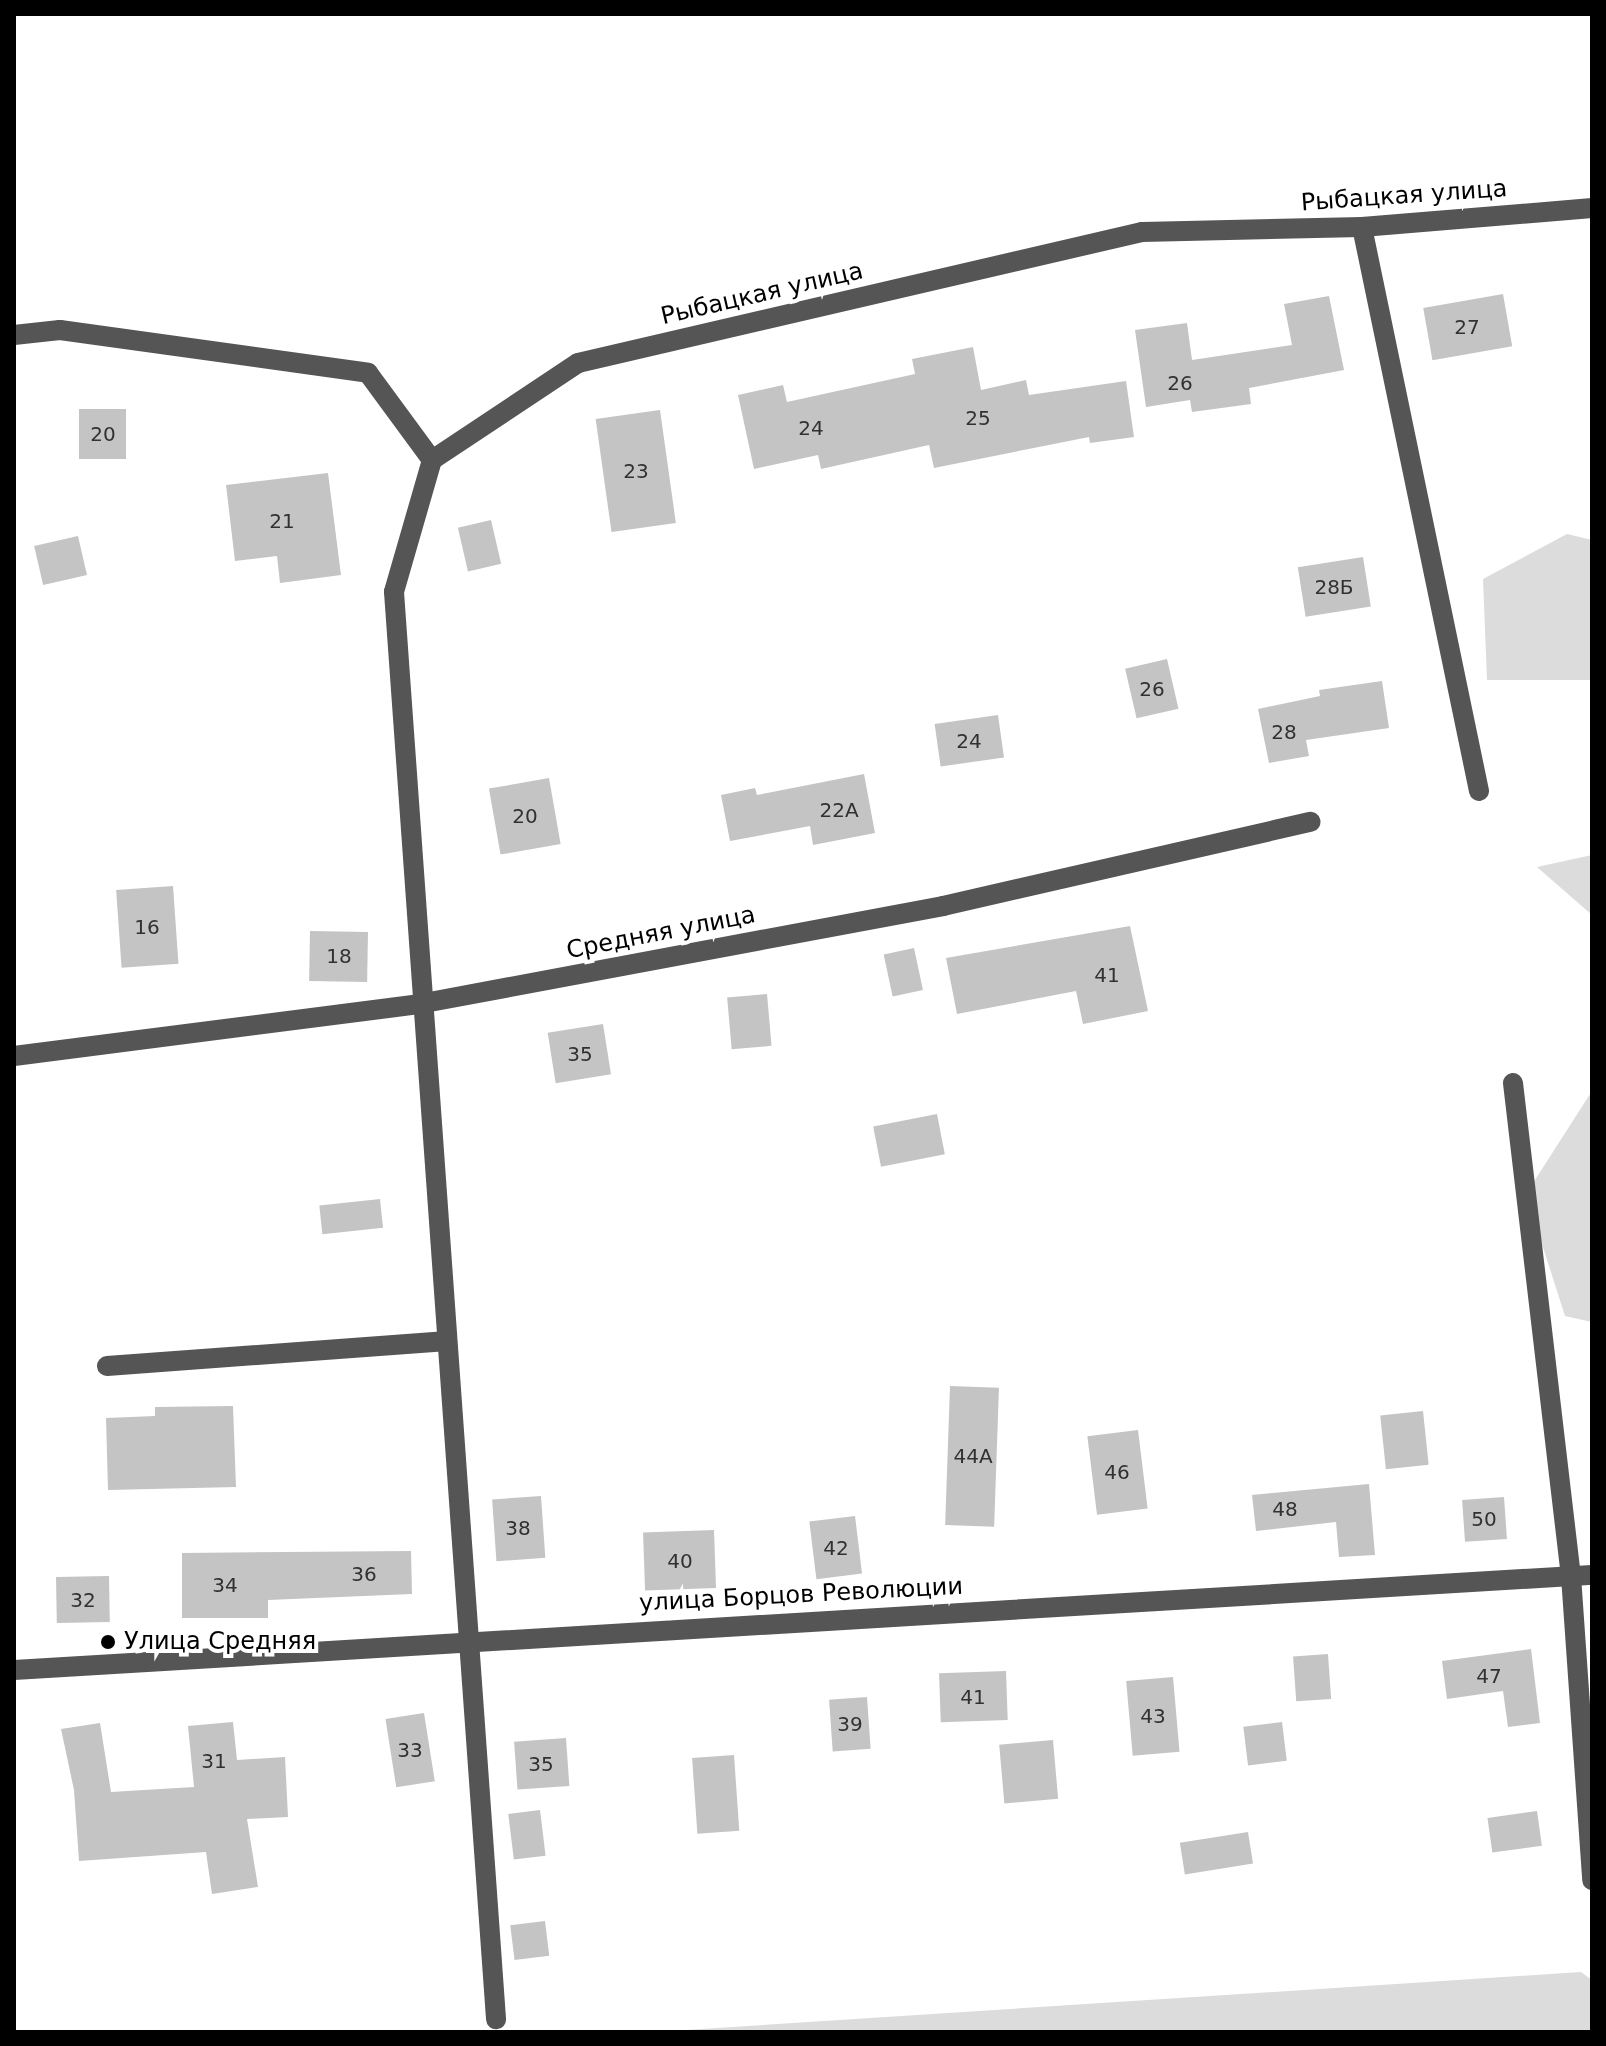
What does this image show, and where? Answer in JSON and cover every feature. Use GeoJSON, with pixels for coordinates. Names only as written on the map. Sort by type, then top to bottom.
{"type":"FeatureCollection","features":[{"type":"Feature","properties":{"kind":"street","name":"Рыбацкая улица"},"geometry":{"type":"LineString","coordinates":[[432,460],[578,363],[1142,232],[1362,227],[1592,208]]}},
{"type":"Feature","properties":{"kind":"street"},"geometry":{"type":"LineString","coordinates":[[1362,227],[1479,791]]}},
{"type":"Feature","properties":{"kind":"street"},"geometry":{"type":"LineString","coordinates":[[14,335],[60,330],[368,373],[432,460],[394,592],[419,1004],[496,2019]]}},
{"type":"Feature","properties":{"kind":"street","name":"Средняя улица"},"geometry":{"type":"LineString","coordinates":[[14,1056],[419,1004],[943,906],[1311,822]]}},
{"type":"Feature","properties":{"kind":"street"},"geometry":{"type":"LineString","coordinates":[[1513,1083],[1571,1576],[1592,1880]]}},
{"type":"Feature","properties":{"kind":"street"},"geometry":{"type":"LineString","coordinates":[[107,1366],[444,1341]]}},
{"type":"Feature","properties":{"kind":"street","name":"улица Борцов Революции"},"geometry":{"type":"LineString","coordinates":[[14,1670],[466,1640],[1592,1575]]}},
{"type":"Feature","properties":{"kind":"shaded area"},"geometry":{"type":"Polygon","coordinates":[[[1567,534],[1592,540],[1592,680],[1487,680],[1483,579],[1567,534]]]}},
{"type":"Feature","properties":{"kind":"shaded area"},"geometry":{"type":"Polygon","coordinates":[[[1592,855],[1592,915],[1537,867],[1592,855]]]}},
{"type":"Feature","properties":{"kind":"shaded area"},"geometry":{"type":"Polygon","coordinates":[[[1592,1091],[1592,1322],[1565,1316],[1526,1194],[1592,1091]]]}},
{"type":"Feature","properties":{"kind":"shaded area"},"geometry":{"type":"Polygon","coordinates":[[[1581,1972],[1592,1980],[1592,2032],[655,2032],[1581,1972]]]}},
{"type":"Feature","properties":{"kind":"building"},"geometry":{"type":"Polygon","coordinates":[[[1503,294],[1512,346],[1432,360],[1423,308],[1503,294]]]}},
{"type":"Feature","properties":{"kind":"building"},"geometry":{"type":"Polygon","coordinates":[[[1329,296],[1344,370],[1249,388],[1251,404],[1192,412],[1190,400],[1146,407],[1135,330],[1187,323],[1192,360],[1292,345],[1284,304],[1329,296]]]}},
{"type":"Feature","properties":{"kind":"building"},"geometry":{"type":"Polygon","coordinates":[[[973,347],[981,390],[1026,380],[1029,395],[1126,381],[1134,437],[1090,443],[1089,437],[934,468],[929,445],[821,469],[818,455],[754,469],[738,395],[783,385],[787,402],[915,374],[912,359],[973,347]]]}},
{"type":"Feature","properties":{"kind":"building"},"geometry":{"type":"Polygon","coordinates":[[[79,409],[126,409],[126,459],[79,459],[79,409]]]}},
{"type":"Feature","properties":{"kind":"building"},"geometry":{"type":"Polygon","coordinates":[[[660,410],[676,523],[611,532],[596,419],[660,410]]]}},
{"type":"Feature","properties":{"kind":"building"},"geometry":{"type":"Polygon","coordinates":[[[328,473],[341,575],[280,583],[277,556],[235,561],[226,485],[328,473]]]}},
{"type":"Feature","properties":{"kind":"building"},"geometry":{"type":"Polygon","coordinates":[[[491,520],[501,564],[468,571],[458,528],[491,520]]]}},
{"type":"Feature","properties":{"kind":"building"},"geometry":{"type":"Polygon","coordinates":[[[78,536],[87,575],[43,585],[34,546],[78,536]]]}},
{"type":"Feature","properties":{"kind":"building"},"geometry":{"type":"Polygon","coordinates":[[[1363,557],[1371,606],[1306,617],[1298,567],[1363,557]]]}},
{"type":"Feature","properties":{"kind":"building"},"geometry":{"type":"Polygon","coordinates":[[[1167,659],[1178,709],[1137,718],[1125,669],[1167,659]]]}},
{"type":"Feature","properties":{"kind":"building"},"geometry":{"type":"Polygon","coordinates":[[[1382,681],[1389,728],[1306,740],[1309,756],[1269,763],[1258,709],[1320,696],[1319,690],[1382,681]]]}},
{"type":"Feature","properties":{"kind":"building"},"geometry":{"type":"Polygon","coordinates":[[[998,715],[1004,758],[941,766],[935,724],[998,715]]]}},
{"type":"Feature","properties":{"kind":"building"},"geometry":{"type":"Polygon","coordinates":[[[864,774],[875,833],[813,845],[810,826],[730,841],[721,795],[755,788],[757,795],[864,774]]]}},
{"type":"Feature","properties":{"kind":"building"},"geometry":{"type":"Polygon","coordinates":[[[549,778],[561,844],[501,855],[489,789],[549,778]]]}},
{"type":"Feature","properties":{"kind":"building"},"geometry":{"type":"Polygon","coordinates":[[[173,886],[178,964],[122,968],[116,890],[173,886]]]}},
{"type":"Feature","properties":{"kind":"building"},"geometry":{"type":"Polygon","coordinates":[[[1130,926],[1148,1011],[1083,1024],[1076,991],[957,1014],[946,958],[1130,926]]]}},
{"type":"Feature","properties":{"kind":"building"},"geometry":{"type":"Polygon","coordinates":[[[310,931],[368,932],[367,982],[309,981],[310,931]]]}},
{"type":"Feature","properties":{"kind":"building"},"geometry":{"type":"Polygon","coordinates":[[[914,948],[923,990],[893,997],[884,954],[914,948]]]}},
{"type":"Feature","properties":{"kind":"building"},"geometry":{"type":"Polygon","coordinates":[[[767,994],[772,1046],[732,1049],[727,997],[767,994]]]}},
{"type":"Feature","properties":{"kind":"building"},"geometry":{"type":"Polygon","coordinates":[[[603,1024],[611,1074],[556,1083],[548,1033],[603,1024]]]}},
{"type":"Feature","properties":{"kind":"building"},"geometry":{"type":"Polygon","coordinates":[[[937,1114],[945,1154],[881,1167],[873,1126],[937,1114]]]}},
{"type":"Feature","properties":{"kind":"building"},"geometry":{"type":"Polygon","coordinates":[[[380,1199],[383,1228],[322,1234],[319,1205],[380,1199]]]}},
{"type":"Feature","properties":{"kind":"building"},"geometry":{"type":"Polygon","coordinates":[[[950,1386],[999,1388],[994,1527],[945,1525],[950,1386]]]}},
{"type":"Feature","properties":{"kind":"building"},"geometry":{"type":"Polygon","coordinates":[[[233,1406],[236,1487],[108,1490],[106,1418],[155,1416],[155,1407],[233,1406]]]}},
{"type":"Feature","properties":{"kind":"building"},"geometry":{"type":"Polygon","coordinates":[[[1423,1411],[1429,1465],[1386,1469],[1380,1415],[1423,1411]]]}},
{"type":"Feature","properties":{"kind":"building"},"geometry":{"type":"Polygon","coordinates":[[[1138,1430],[1148,1508],[1097,1515],[1087,1436],[1138,1430]]]}},
{"type":"Feature","properties":{"kind":"building"},"geometry":{"type":"Polygon","coordinates":[[[1369,1484],[1375,1555],[1339,1557],[1336,1522],[1256,1531],[1252,1495],[1369,1484]]]}},
{"type":"Feature","properties":{"kind":"building"},"geometry":{"type":"Polygon","coordinates":[[[541,1496],[545,1558],[496,1561],[492,1499],[541,1496]]]}},
{"type":"Feature","properties":{"kind":"building"},"geometry":{"type":"Polygon","coordinates":[[[1504,1497],[1507,1539],[1465,1542],[1462,1500],[1504,1497]]]}},
{"type":"Feature","properties":{"kind":"building"},"geometry":{"type":"Polygon","coordinates":[[[855,1516],[862,1574],[816,1579],[809,1522],[855,1516]]]}},
{"type":"Feature","properties":{"kind":"building"},"geometry":{"type":"Polygon","coordinates":[[[714,1530],[716,1588],[645,1590],[643,1532],[714,1530]]]}},
{"type":"Feature","properties":{"kind":"building"},"geometry":{"type":"Polygon","coordinates":[[[411,1551],[412,1594],[268,1600],[268,1618],[182,1618],[182,1553],[411,1551]]]}},
{"type":"Feature","properties":{"kind":"building"},"geometry":{"type":"Polygon","coordinates":[[[109,1576],[110,1622],[57,1623],[56,1577],[109,1576]]]}},
{"type":"Feature","properties":{"kind":"building"},"geometry":{"type":"Polygon","coordinates":[[[1531,1649],[1540,1723],[1508,1727],[1503,1691],[1447,1699],[1442,1661],[1531,1649]]]}},
{"type":"Feature","properties":{"kind":"building"},"geometry":{"type":"Polygon","coordinates":[[[1328,1654],[1331,1699],[1296,1701],[1293,1656],[1328,1654]]]}},
{"type":"Feature","properties":{"kind":"building"},"geometry":{"type":"Polygon","coordinates":[[[1006,1671],[1008,1720],[941,1722],[939,1673],[1006,1671]]]}},
{"type":"Feature","properties":{"kind":"building"},"geometry":{"type":"Polygon","coordinates":[[[1173,1677],[1180,1752],[1133,1756],[1126,1681],[1173,1677]]]}},
{"type":"Feature","properties":{"kind":"building"},"geometry":{"type":"Polygon","coordinates":[[[867,1697],[871,1749],[833,1752],[829,1700],[867,1697]]]}},
{"type":"Feature","properties":{"kind":"building"},"geometry":{"type":"Polygon","coordinates":[[[424,1713],[435,1781],[396,1787],[385,1719],[424,1713]]]}},
{"type":"Feature","properties":{"kind":"building"},"geometry":{"type":"Polygon","coordinates":[[[233,1722],[237,1760],[285,1757],[288,1817],[247,1819],[258,1887],[212,1894],[206,1852],[79,1861],[74,1790],[61,1729],[100,1723],[111,1792],[194,1787],[188,1726],[233,1722]]]}},
{"type":"Feature","properties":{"kind":"building"},"geometry":{"type":"Polygon","coordinates":[[[1282,1722],[1287,1761],[1248,1765],[1243,1727],[1282,1722]]]}},
{"type":"Feature","properties":{"kind":"building"},"geometry":{"type":"Polygon","coordinates":[[[566,1738],[569,1786],[517,1790],[514,1742],[566,1738]]]}},
{"type":"Feature","properties":{"kind":"building"},"geometry":{"type":"Polygon","coordinates":[[[1053,1740],[1058,1799],[1004,1803],[999,1745],[1053,1740]]]}},
{"type":"Feature","properties":{"kind":"building"},"geometry":{"type":"Polygon","coordinates":[[[734,1755],[739,1831],[697,1834],[692,1758],[734,1755]]]}},
{"type":"Feature","properties":{"kind":"building"},"geometry":{"type":"Polygon","coordinates":[[[540,1810],[546,1856],[514,1860],[508,1814],[540,1810]]]}},
{"type":"Feature","properties":{"kind":"building"},"geometry":{"type":"Polygon","coordinates":[[[1537,1811],[1542,1846],[1492,1853],[1487,1818],[1537,1811]]]}},
{"type":"Feature","properties":{"kind":"building"},"geometry":{"type":"Polygon","coordinates":[[[1248,1832],[1253,1864],[1185,1874],[1180,1843],[1248,1832]]]}},
{"type":"Feature","properties":{"kind":"building"},"geometry":{"type":"Polygon","coordinates":[[[545,1921],[549,1956],[515,1960],[510,1925],[545,1921]]]}},
{"type":"Feature","properties":{"kind":"place","name":"Улица Средняя"},"geometry":{"type":"Point","coordinates":[108,1642]}}]}
